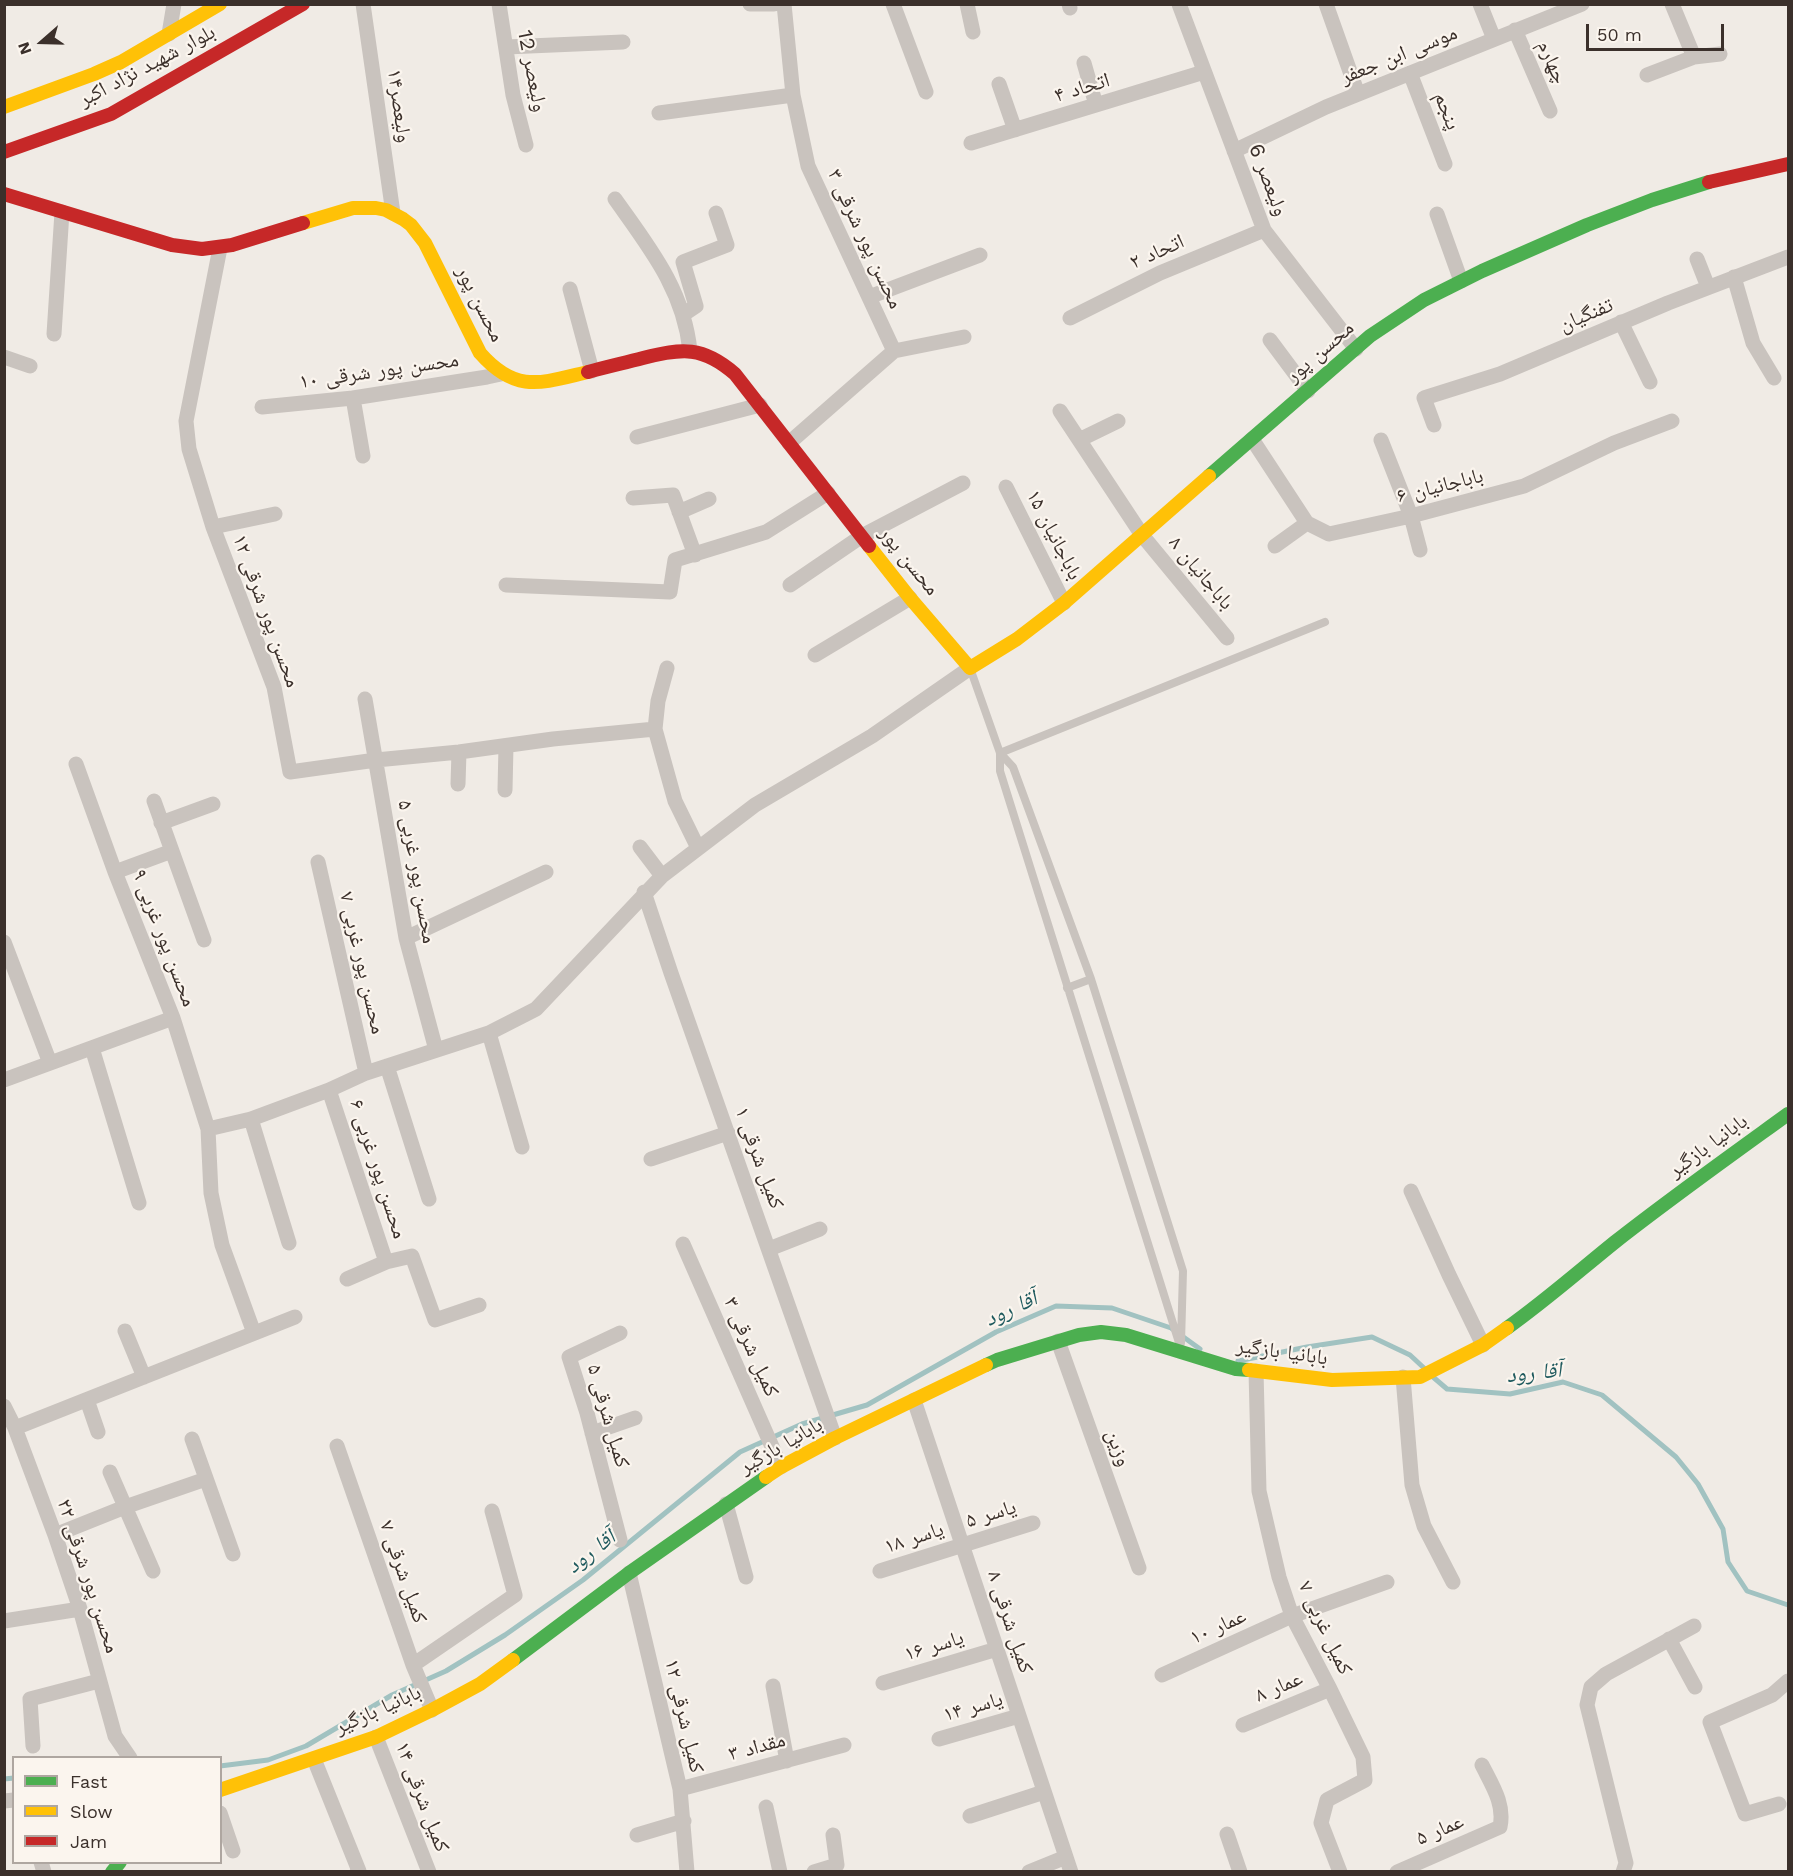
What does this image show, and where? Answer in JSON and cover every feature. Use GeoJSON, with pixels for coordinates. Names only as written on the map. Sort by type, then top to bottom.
{"type":"FeatureCollection","features":[{"type":"Feature","properties":{"kind":"main road","name":"بلوار شهید نژاد اکبر"},"geometry":{"type":"LineString","coordinates":[[4,107],[121,62],[220,4]]}},
{"type":"Feature","properties":{"kind":"main road","name":"بلوار شهید نژاد اکبر"},"geometry":{"type":"LineString","coordinates":[[10,150],[111,114],[303,4]]}},
{"type":"Feature","properties":{"kind":"main road"},"geometry":{"type":"LineString","coordinates":[[4,160],[10,150]]}},
{"type":"Feature","properties":{"kind":"main road","name":"محسن پور"},"geometry":{"type":"LineString","coordinates":[[6,193],[172,245],[191,248],[220,248],[352,208],[367,207],[393,213],[407,221],[417,231],[480,353],[501,374],[521,382],[542,383],[670,351],[690,351],[713,357],[725,364],[760,405],[910,598],[970,668],[1017,639],[1064,603],[1356,349],[1402,312],[1461,281],[1590,223],[1658,196],[1712,180],[1788,164]]}},
{"type":"Feature","properties":{"kind":"main road","name":"بابانیا بازگیر"},"geometry":{"type":"LineString","coordinates":[[222,1789],[314,1760],[376,1737],[480,1684],[726,1503],[781,1467],[835,1438],[998,1360],[1079,1335],[1101,1332],[1126,1335],[1236,1369],[1332,1380],[1420,1377],[1483,1345],[1537,1307],[1614,1243],[1788,1114]]}},
{"type":"Feature","properties":{"kind":"street"},"geometry":{"type":"LineString","coordinates":[[169,34],[174,4]]}},
{"type":"Feature","properties":{"kind":"street","name":"ولیعصر۱۴"},"geometry":{"type":"LineString","coordinates":[[363,4],[393,213]]}},
{"type":"Feature","properties":{"kind":"street","name":"ولیعصر 12"},"geometry":{"type":"LineString","coordinates":[[499,4],[513,95],[526,145]]}},
{"type":"Feature","properties":{"kind":"street"},"geometry":{"type":"LineString","coordinates":[[750,4],[774,4]]}},
{"type":"Feature","properties":{"kind":"street","name":"محسن پور شرقی ۳"},"geometry":{"type":"LineString","coordinates":[[784,4],[793,95],[808,166],[894,351]]}},
{"type":"Feature","properties":{"kind":"street"},"geometry":{"type":"LineString","coordinates":[[893,4],[926,92]]}},
{"type":"Feature","properties":{"kind":"street"},"geometry":{"type":"LineString","coordinates":[[967,4],[973,32]]}},
{"type":"Feature","properties":{"kind":"street","name":"ولیعصر 6"},"geometry":{"type":"LineString","coordinates":[[1179,4],[1264,230],[1356,349]]}},
{"type":"Feature","properties":{"kind":"street"},"geometry":{"type":"LineString","coordinates":[[1326,4],[1358,94]]}},
{"type":"Feature","properties":{"kind":"street"},"geometry":{"type":"LineString","coordinates":[[1480,4],[1494,39]]}},
{"type":"Feature","properties":{"kind":"street","name":"موسی ابن جعفر"},"geometry":{"type":"LineString","coordinates":[[1234,151],[1326,107],[1582,4]]}},
{"type":"Feature","properties":{"kind":"street"},"geometry":{"type":"LineString","coordinates":[[1672,4],[1694,57]]}},
{"type":"Feature","properties":{"kind":"street","name":"چهارم"},"geometry":{"type":"LineString","coordinates":[[1515,30],[1550,111]]}},
{"type":"Feature","properties":{"kind":"street"},"geometry":{"type":"LineString","coordinates":[[506,47],[622,42]]}},
{"type":"Feature","properties":{"kind":"street"},"geometry":{"type":"LineString","coordinates":[[1647,75],[1694,57],[1720,54]]}},
{"type":"Feature","properties":{"kind":"street"},"geometry":{"type":"LineString","coordinates":[[1084,63],[1096,105]]}},
{"type":"Feature","properties":{"kind":"street","name":"اتحاد ۴"},"geometry":{"type":"LineString","coordinates":[[971,143],[1204,72]]}},
{"type":"Feature","properties":{"kind":"street","name":"پنجم"},"geometry":{"type":"LineString","coordinates":[[1410,73],[1445,164]]}},
{"type":"Feature","properties":{"kind":"street"},"geometry":{"type":"LineString","coordinates":[[999,84],[1015,130]]}},
{"type":"Feature","properties":{"kind":"street"},"geometry":{"type":"LineString","coordinates":[[659,113],[793,95]]}},
{"type":"Feature","properties":{"kind":"street"},"geometry":{"type":"LineString","coordinates":[[615,199],[660,263],[684,314],[690,351]]}},
{"type":"Feature","properties":{"kind":"street"},"geometry":{"type":"LineString","coordinates":[[54,334],[62,212]]}},
{"type":"Feature","properties":{"kind":"street"},"geometry":{"type":"LineString","coordinates":[[684,314],[696,306],[683,262],[727,245],[716,213]]}},
{"type":"Feature","properties":{"kind":"street"},"geometry":{"type":"LineString","coordinates":[[1437,214],[1461,281]]}},
{"type":"Feature","properties":{"kind":"street","name":"اتحاد ۲"},"geometry":{"type":"LineString","coordinates":[[1070,318],[1160,273],[1264,230]]}},
{"type":"Feature","properties":{"kind":"street","name":"محسن پور شرقی ۱۲"},"geometry":{"type":"LineString","coordinates":[[220,248],[186,421],[189,449],[213,527],[274,687],[290,772],[376,760],[655,729]]}},
{"type":"Feature","properties":{"kind":"street"},"geometry":{"type":"LineString","coordinates":[[869,297],[980,255]]}},
{"type":"Feature","properties":{"kind":"street","name":"تفنگیان"},"geometry":{"type":"LineString","coordinates":[[1434,424],[1424,398],[1500,374],[1621,322],[1788,256]]}},
{"type":"Feature","properties":{"kind":"street"},"geometry":{"type":"LineString","coordinates":[[1697,259],[1708,287]]}},
{"type":"Feature","properties":{"kind":"street"},"geometry":{"type":"LineString","coordinates":[[1734,277],[1753,344],[1774,378]]}},
{"type":"Feature","properties":{"kind":"street"},"geometry":{"type":"LineString","coordinates":[[570,289],[592,371]]}},
{"type":"Feature","properties":{"kind":"street"},"geometry":{"type":"LineString","coordinates":[[1621,322],[1650,382]]}},
{"type":"Feature","properties":{"kind":"street"},"geometry":{"type":"LineString","coordinates":[[789,443],[894,351],[964,336]]}},
{"type":"Feature","properties":{"kind":"street"},"geometry":{"type":"LineString","coordinates":[[1270,340],[1308,391]]}},
{"type":"Feature","properties":{"kind":"street"},"geometry":{"type":"LineString","coordinates":[[4,357],[30,366]]}},
{"type":"Feature","properties":{"kind":"street","name":"محسن پور شرقی ۱۰"},"geometry":{"type":"LineString","coordinates":[[262,407],[353,398],[501,374]]}},
{"type":"Feature","properties":{"kind":"street"},"geometry":{"type":"LineString","coordinates":[[353,398],[363,456]]}},
{"type":"Feature","properties":{"kind":"street"},"geometry":{"type":"LineString","coordinates":[[637,437],[760,405]]}},
{"type":"Feature","properties":{"kind":"street","name":"باباجانیان ۸"},"geometry":{"type":"LineString","coordinates":[[1060,411],[1142,535],[1227,638]]}},
{"type":"Feature","properties":{"kind":"street"},"geometry":{"type":"LineString","coordinates":[[1079,441],[1118,421]]}},
{"type":"Feature","properties":{"kind":"street","name":"باباجانیان ۶"},"geometry":{"type":"LineString","coordinates":[[1307,523],[1329,534],[1411,516],[1524,486],[1614,443],[1672,421]]}},
{"type":"Feature","properties":{"kind":"street"},"geometry":{"type":"LineString","coordinates":[[1252,439],[1307,523],[1275,546]]}},
{"type":"Feature","properties":{"kind":"street"},"geometry":{"type":"LineString","coordinates":[[1381,440],[1411,516],[1420,550]]}},
{"type":"Feature","properties":{"kind":"street"},"geometry":{"type":"LineString","coordinates":[[790,585],[862,536],[963,483]]}},
{"type":"Feature","properties":{"kind":"street","name":"باباجانیان ۱۵"},"geometry":{"type":"LineString","coordinates":[[1006,487],[1064,603]]}},
{"type":"Feature","properties":{"kind":"street"},"geometry":{"type":"LineString","coordinates":[[507,585],[670,592],[675,560],[766,531],[828,493]]}},
{"type":"Feature","properties":{"kind":"street"},"geometry":{"type":"LineString","coordinates":[[633,498],[673,495],[695,555]]}},
{"type":"Feature","properties":{"kind":"street"},"geometry":{"type":"LineString","coordinates":[[679,512],[709,499]]}},
{"type":"Feature","properties":{"kind":"street"},"geometry":{"type":"LineString","coordinates":[[213,527],[275,514]]}},
{"type":"Feature","properties":{"kind":"street"},"geometry":{"type":"LineString","coordinates":[[815,655],[910,598]]}},
{"type":"Feature","properties":{"kind":"street"},"geometry":{"type":"LineString","coordinates":[[667,668],[658,700],[655,729],[675,801],[698,848]]}},
{"type":"Feature","properties":{"kind":"street"},"geometry":{"type":"LineString","coordinates":[[208,1129],[251,1119],[329,1090],[366,1072],[489,1033],[536,1009],[644,892],[662,876],[755,805],[872,736],[970,668]]}},
{"type":"Feature","properties":{"kind":"street","name":"محسن پور غربی ۵"},"geometry":{"type":"LineString","coordinates":[[365,699],[406,938],[436,1050]]}},
{"type":"Feature","properties":{"kind":"street"},"geometry":{"type":"LineString","coordinates":[[505,790],[506,746]]}},
{"type":"Feature","properties":{"kind":"street"},"geometry":{"type":"LineString","coordinates":[[458,784],[459,752]]}},
{"type":"Feature","properties":{"kind":"street","name":"محسن پور غربی ۹"},"geometry":{"type":"LineString","coordinates":[[76,764],[173,1018],[208,1129],[211,1193],[222,1245],[254,1333]]}},
{"type":"Feature","properties":{"kind":"street"},"geometry":{"type":"LineString","coordinates":[[153,801],[204,940]]}},
{"type":"Feature","properties":{"kind":"street"},"geometry":{"type":"LineString","coordinates":[[161,823],[213,804]]}},
{"type":"Feature","properties":{"kind":"street"},"geometry":{"type":"LineString","coordinates":[[640,847],[662,876]]}},
{"type":"Feature","properties":{"kind":"street"},"geometry":{"type":"LineString","coordinates":[[116,872],[172,852]]}},
{"type":"Feature","properties":{"kind":"street","name":"محسن پور غربی ۷"},"geometry":{"type":"LineString","coordinates":[[318,862],[366,1072]]}},
{"type":"Feature","properties":{"kind":"street"},"geometry":{"type":"LineString","coordinates":[[406,938],[546,872]]}},
{"type":"Feature","properties":{"kind":"street","name":"کمیل شرقی ۱"},"geometry":{"type":"LineString","coordinates":[[644,892],[835,1438]]}},
{"type":"Feature","properties":{"kind":"street"},"geometry":{"type":"LineString","coordinates":[[4,942],[50,1063]]}},
{"type":"Feature","properties":{"kind":"street"},"geometry":{"type":"LineString","coordinates":[[4,1080],[173,1018]]}},
{"type":"Feature","properties":{"kind":"street"},"geometry":{"type":"LineString","coordinates":[[489,1033],[522,1147]]}},
{"type":"Feature","properties":{"kind":"street"},"geometry":{"type":"LineString","coordinates":[[92,1048],[139,1203]]}},
{"type":"Feature","properties":{"kind":"street"},"geometry":{"type":"LineString","coordinates":[[387,1066],[429,1199]]}},
{"type":"Feature","properties":{"kind":"street","name":"محسن پور غربی ۶"},"geometry":{"type":"LineString","coordinates":[[329,1090],[386,1262]]}},
{"type":"Feature","properties":{"kind":"street"},"geometry":{"type":"LineString","coordinates":[[251,1119],[289,1242]]}},
{"type":"Feature","properties":{"kind":"street"},"geometry":{"type":"LineString","coordinates":[[651,1159],[728,1132]]}},
{"type":"Feature","properties":{"kind":"street"},"geometry":{"type":"LineString","coordinates":[[1411,1191],[1483,1345]]}},
{"type":"Feature","properties":{"kind":"street"},"geometry":{"type":"LineString","coordinates":[[769,1249],[820,1229]]}},
{"type":"Feature","properties":{"kind":"street","name":"کمیل شرقی ۳"},"geometry":{"type":"LineString","coordinates":[[683,1244],[781,1467]]}},
{"type":"Feature","properties":{"kind":"street"},"geometry":{"type":"LineString","coordinates":[[347,1279],[386,1262],[412,1256],[435,1320],[479,1305]]}},
{"type":"Feature","properties":{"kind":"street"},"geometry":{"type":"LineString","coordinates":[[15,1428],[295,1317]]}},
{"type":"Feature","properties":{"kind":"street"},"geometry":{"type":"LineString","coordinates":[[125,1331],[144,1377]]}},
{"type":"Feature","properties":{"kind":"street","name":"کمیل شرقی ۵"},"geometry":{"type":"LineString","coordinates":[[620,1333],[569,1357],[620,1540]]}},
{"type":"Feature","properties":{"kind":"street","name":"وزین"},"geometry":{"type":"LineString","coordinates":[[1058,1341],[1139,1568]]}},
{"type":"Feature","properties":{"kind":"street","name":"کمیل غربی ۷"},"geometry":{"type":"LineString","coordinates":[[1256,1371],[1259,1491],[1279,1577],[1292,1616],[1363,1757],[1365,1780],[1327,1800],[1322,1823],[1340,1872]]}},
{"type":"Feature","properties":{"kind":"street"},"geometry":{"type":"LineString","coordinates":[[1403,1377],[1412,1485],[1424,1526],[1453,1582]]}},
{"type":"Feature","properties":{"kind":"street"},"geometry":{"type":"LineString","coordinates":[[87,1400],[98,1432]]}},
{"type":"Feature","properties":{"kind":"street","name":"کمیل شرقی ۸"},"geometry":{"type":"LineString","coordinates":[[914,1400],[1071,1872]]}},
{"type":"Feature","properties":{"kind":"street","name":"محسن پور شرقی ۲۲"},"geometry":{"type":"LineString","coordinates":[[4,1406],[15,1428],[55,1535],[80,1609],[116,1736],[129,1756]]}},
{"type":"Feature","properties":{"kind":"street"},"geometry":{"type":"LineString","coordinates":[[592,1433],[635,1418]]}},
{"type":"Feature","properties":{"kind":"street"},"geometry":{"type":"LineString","coordinates":[[192,1439],[233,1554]]}},
{"type":"Feature","properties":{"kind":"street","name":"کمیل شرقی ۷"},"geometry":{"type":"LineString","coordinates":[[337,1446],[415,1671],[432,1710]]}},
{"type":"Feature","properties":{"kind":"street"},"geometry":{"type":"LineString","coordinates":[[110,1472],[153,1571]]}},
{"type":"Feature","properties":{"kind":"street"},"geometry":{"type":"LineString","coordinates":[[55,1535],[125,1507],[206,1479]]}},
{"type":"Feature","properties":{"kind":"street"},"geometry":{"type":"LineString","coordinates":[[726,1503],[746,1577]]}},
{"type":"Feature","properties":{"kind":"street"},"geometry":{"type":"LineString","coordinates":[[415,1671],[515,1595],[492,1511]]}},
{"type":"Feature","properties":{"kind":"street","name":"یاسر ۵"},"geometry":{"type":"LineString","coordinates":[[962,1544],[1033,1523]]}},
{"type":"Feature","properties":{"kind":"street","name":"یاسر ۱۸"},"geometry":{"type":"LineString","coordinates":[[880,1571],[962,1544]]}},
{"type":"Feature","properties":{"kind":"street","name":"کمیل شرقی ۱۲"},"geometry":{"type":"LineString","coordinates":[[629,1573],[680,1789],[687,1872]]}},
{"type":"Feature","properties":{"kind":"street","name":"عمار ۱۰"},"geometry":{"type":"LineString","coordinates":[[1162,1675],[1292,1616],[1387,1582]]}},
{"type":"Feature","properties":{"kind":"street"},"geometry":{"type":"LineString","coordinates":[[4,1621],[80,1609]]}},
{"type":"Feature","properties":{"kind":"street"},"geometry":{"type":"LineString","coordinates":[[1623,1872],[1626,1863],[1587,1705],[1591,1687],[1606,1674],[1694,1626]]}},
{"type":"Feature","properties":{"kind":"street"},"geometry":{"type":"LineString","coordinates":[[1669,1639],[1695,1686]]}},
{"type":"Feature","properties":{"kind":"street","name":"یاسر ۱۶"},"geometry":{"type":"LineString","coordinates":[[883,1683],[997,1649]]}},
{"type":"Feature","properties":{"kind":"street"},"geometry":{"type":"LineString","coordinates":[[33,1746],[30,1699],[99,1681]]}},
{"type":"Feature","properties":{"kind":"street"},"geometry":{"type":"LineString","coordinates":[[1779,1804],[1745,1814],[1710,1722],[1772,1695],[1788,1681]]}},
{"type":"Feature","properties":{"kind":"street"},"geometry":{"type":"LineString","coordinates":[[772,1686],[787,1761]]}},
{"type":"Feature","properties":{"kind":"street","name":"عمار ۸"},"geometry":{"type":"LineString","coordinates":[[1243,1725],[1330,1689]]}},
{"type":"Feature","properties":{"kind":"street","name":"یاسر ۱۴"},"geometry":{"type":"LineString","coordinates":[[939,1739],[1019,1716]]}},
{"type":"Feature","properties":{"kind":"street","name":"کمیل شرقی ۱۴"},"geometry":{"type":"LineString","coordinates":[[376,1737],[429,1872]]}},
{"type":"Feature","properties":{"kind":"street","name":"مقداد ۳"},"geometry":{"type":"LineString","coordinates":[[680,1789],[844,1745]]}},
{"type":"Feature","properties":{"kind":"street"},"geometry":{"type":"LineString","coordinates":[[314,1760],[359,1870],[357,1872]]}},
{"type":"Feature","properties":{"kind":"street","name":"عمار ۵"},"geometry":{"type":"LineString","coordinates":[[1397,1872],[1500,1827],[1502,1817],[1500,1802],[1482,1765]]}},
{"type":"Feature","properties":{"kind":"street"},"geometry":{"type":"LineString","coordinates":[[970,1815],[1044,1791]]}},
{"type":"Feature","properties":{"kind":"street"},"geometry":{"type":"LineString","coordinates":[[766,1807],[780,1872]]}},
{"type":"Feature","properties":{"kind":"street"},"geometry":{"type":"LineString","coordinates":[[222,1819],[233,1851]]}},
{"type":"Feature","properties":{"kind":"street"},"geometry":{"type":"LineString","coordinates":[[637,1835],[684,1821]]}},
{"type":"Feature","properties":{"kind":"street"},"geometry":{"type":"LineString","coordinates":[[1227,1834],[1240,1872]]}},
{"type":"Feature","properties":{"kind":"street"},"geometry":{"type":"LineString","coordinates":[[814,1872],[837,1865],[833,1835]]}},
{"type":"Feature","properties":{"kind":"street"},"geometry":{"type":"LineString","coordinates":[[1029,1872],[1066,1857]]}},
{"type":"Feature","properties":{"kind":"lane"},"geometry":{"type":"LineString","coordinates":[[1000,753],[1325,622]]}},
{"type":"Feature","properties":{"kind":"lane"},"geometry":{"type":"LineString","coordinates":[[970,668],[1000,753],[1000,771],[1181,1351]]}},
{"type":"Feature","properties":{"kind":"lane"},"geometry":{"type":"LineString","coordinates":[[1000,753],[1013,767],[1091,979],[1183,1271],[1181,1351]]}},
{"type":"Feature","properties":{"kind":"lane"},"geometry":{"type":"LineString","coordinates":[[1067,988],[1091,979]]}},
{"type":"Feature","properties":{"kind":"waterway","name":"آقا رود"},"geometry":{"type":"LineString","coordinates":[[222,1766],[268,1760],[306,1746],[392,1695],[446,1671],[505,1635],[583,1580],[740,1452],[802,1424],[867,1405],[996,1332],[1056,1306],[1112,1308],[1171,1328],[1200,1349]]}},
{"type":"Feature","properties":{"kind":"waterway","name":"آقا رود"},"geometry":{"type":"LineString","coordinates":[[1238,1361],[1372,1337],[1410,1355],[1424,1368]]}},
{"type":"Feature","properties":{"kind":"waterway","name":"آقا رود"},"geometry":{"type":"LineString","coordinates":[[1433,1377],[1447,1389],[1510,1394],[1563,1382],[1602,1395],[1676,1457],[1698,1484],[1723,1529],[1728,1562],[1747,1591],[1788,1605]]}},
{"type":"Feature","properties":{"kind":"waterway","name":"آقا رود"},"geometry":{"type":"LineString","coordinates":[[4,1779],[12,1778]]}},
{"type":"Feature","properties":{"kind":"traffic: fast"},"geometry":{"type":"LineString","coordinates":[[1209,476],[1370,336],[1424,300],[1482,271],[1587,225],[1652,200],[1709,182]]}},
{"type":"Feature","properties":{"kind":"traffic: fast"},"geometry":{"type":"LineString","coordinates":[[1507,1328],[1636,1226],[1788,1114]]}},
{"type":"Feature","properties":{"kind":"traffic: fast"},"geometry":{"type":"LineString","coordinates":[[986,1365],[1079,1335],[1101,1332],[1126,1335],[1236,1369],[1249,1370]]}},
{"type":"Feature","properties":{"kind":"traffic: fast"},"geometry":{"type":"LineString","coordinates":[[513,1660],[629,1573],[766,1477]]}},
{"type":"Feature","properties":{"kind":"traffic: fast"},"geometry":{"type":"LineString","coordinates":[[112,1872],[118,1864]]}},
{"type":"Feature","properties":{"kind":"traffic: slow"},"geometry":{"type":"LineString","coordinates":[[4,107],[121,62],[220,4]]}},
{"type":"Feature","properties":{"kind":"traffic: slow"},"geometry":{"type":"LineString","coordinates":[[303,223],[353,208],[386,210],[411,225],[425,243],[480,353],[493,366],[505,375],[530,382],[543,382],[588,372]]}},
{"type":"Feature","properties":{"kind":"traffic: slow"},"geometry":{"type":"LineString","coordinates":[[869,546],[970,668],[1017,639],[1064,603],[1209,476]]}},
{"type":"Feature","properties":{"kind":"traffic: slow"},"geometry":{"type":"LineString","coordinates":[[1249,1370],[1332,1380],[1420,1377],[1483,1345],[1507,1328]]}},
{"type":"Feature","properties":{"kind":"traffic: slow"},"geometry":{"type":"LineString","coordinates":[[766,1477],[835,1438],[986,1365]]}},
{"type":"Feature","properties":{"kind":"traffic: slow"},"geometry":{"type":"LineString","coordinates":[[222,1789],[376,1737],[480,1684],[513,1660]]}},
{"type":"Feature","properties":{"kind":"traffic: jam"},"geometry":{"type":"LineString","coordinates":[[4,152],[111,114],[303,4]]}},
{"type":"Feature","properties":{"kind":"traffic: jam"},"geometry":{"type":"LineString","coordinates":[[1709,182],[1788,164]]}},
{"type":"Feature","properties":{"kind":"traffic: jam"},"geometry":{"type":"LineString","coordinates":[[4,194],[172,245],[202,249],[232,245],[303,223]]}},
{"type":"Feature","properties":{"kind":"traffic: jam"},"geometry":{"type":"LineString","coordinates":[[588,372],[669,352],[692,352],[713,358],[735,374],[869,546]]}}]}
